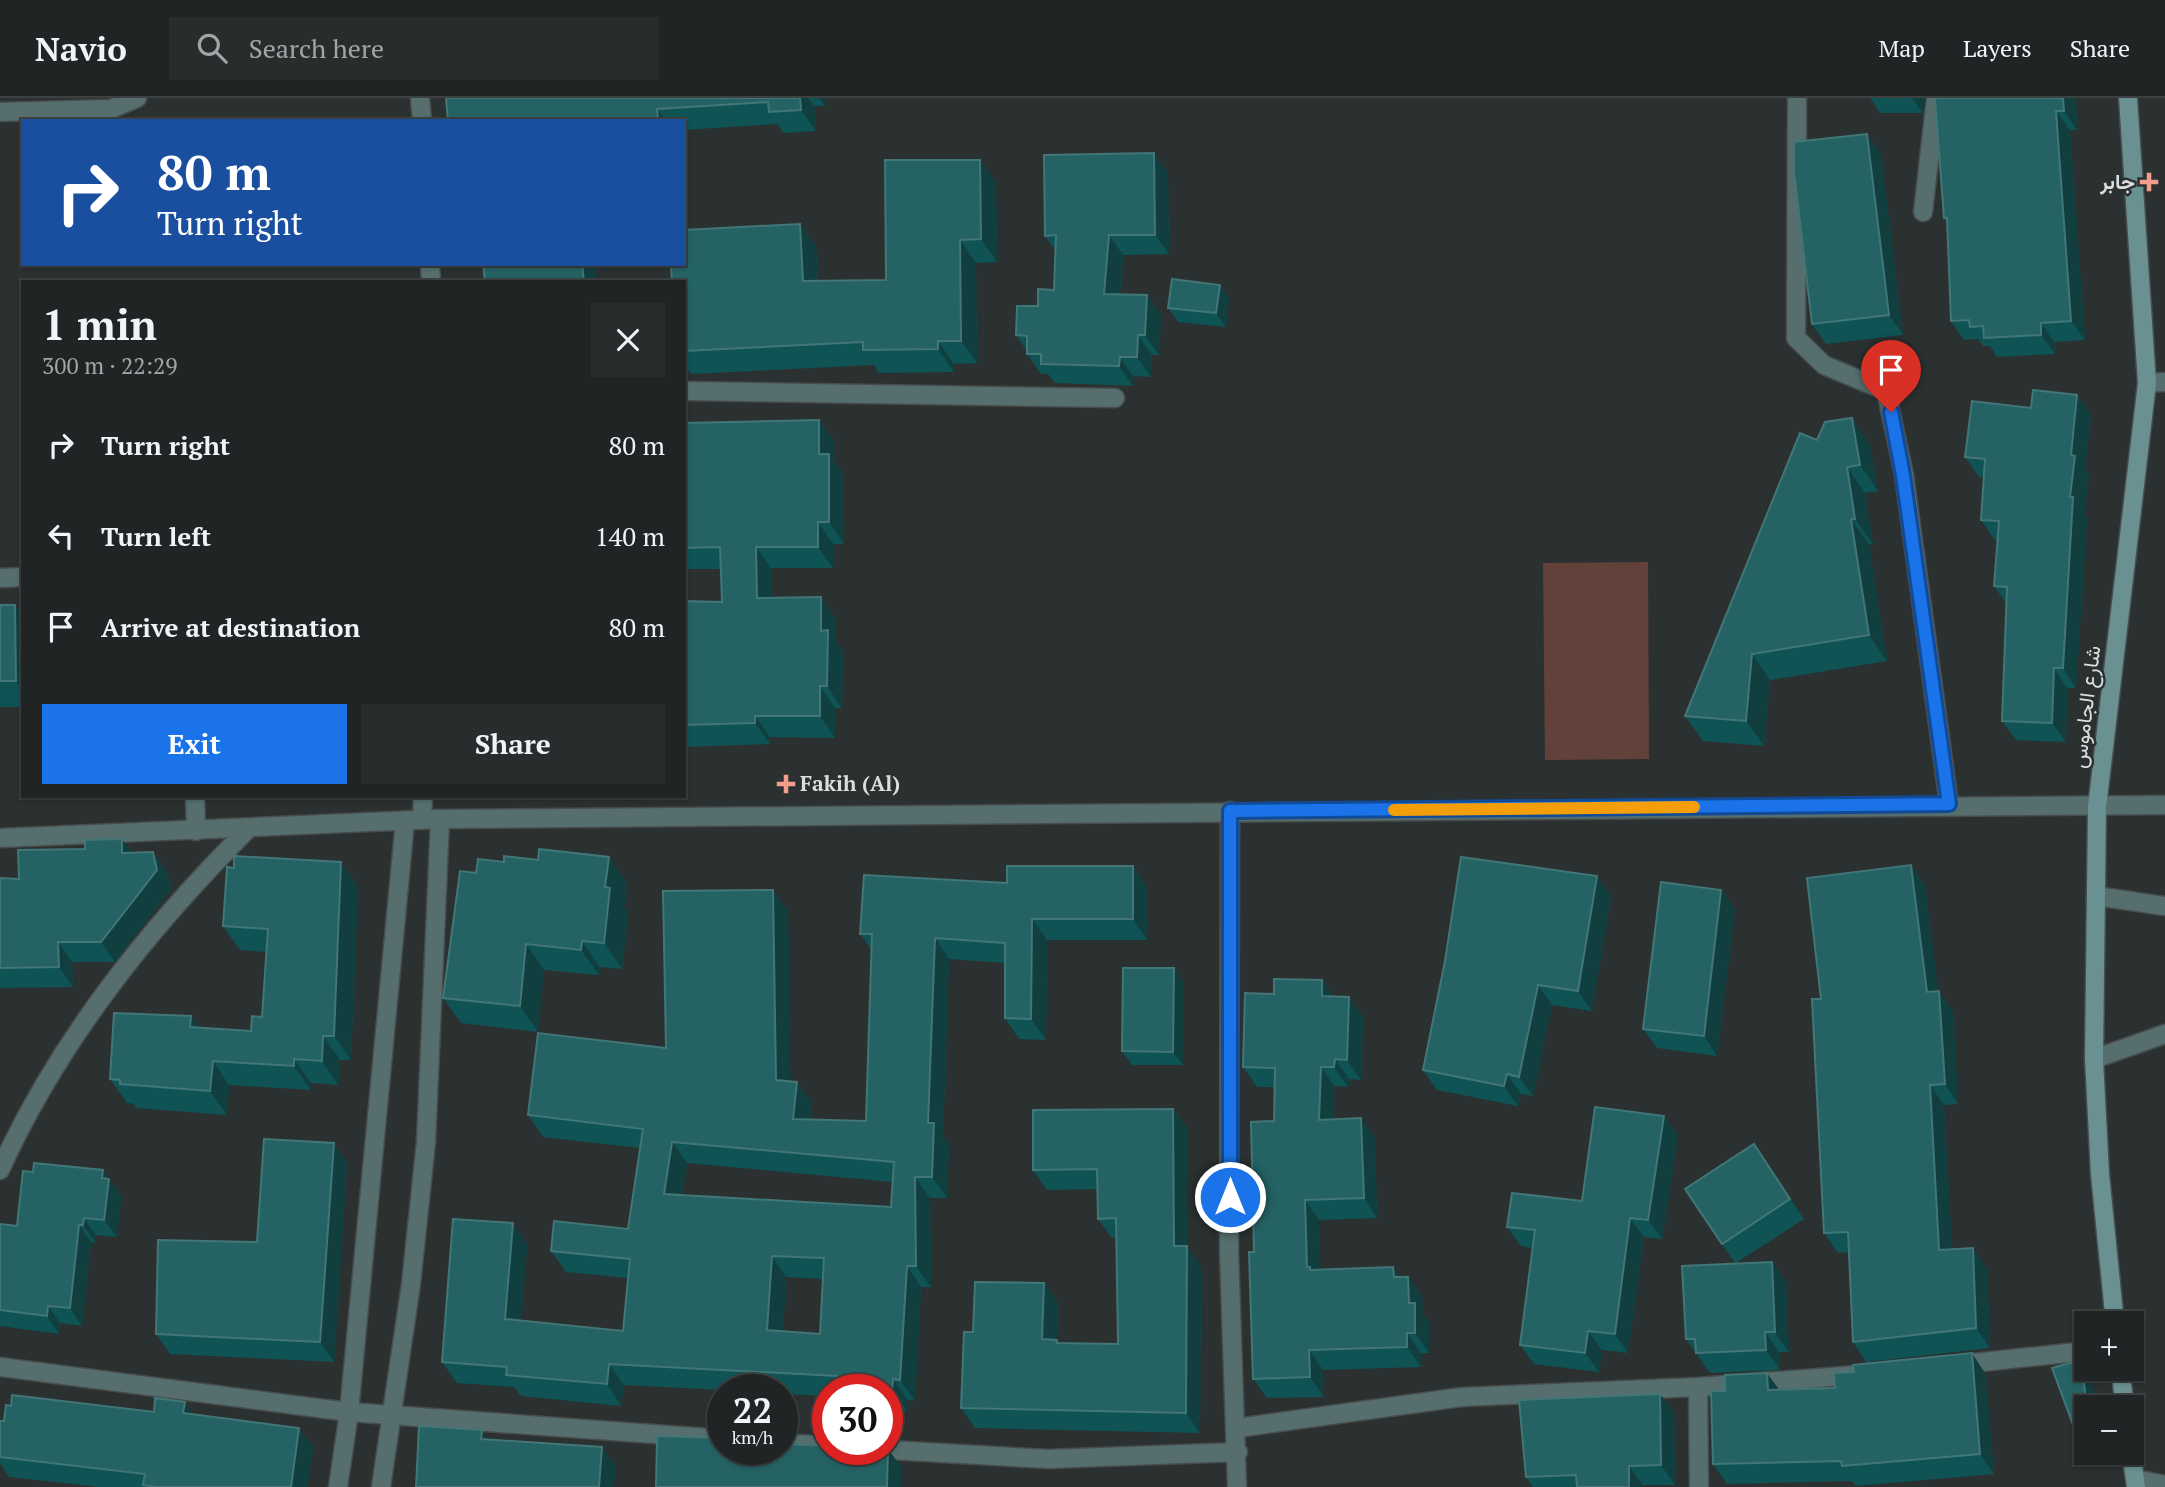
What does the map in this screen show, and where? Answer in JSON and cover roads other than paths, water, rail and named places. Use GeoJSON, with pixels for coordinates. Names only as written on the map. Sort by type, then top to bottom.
{"type":"FeatureCollection","features":[{"type":"Feature","properties":{"kind":"street"},"geometry":{"type":"LineString","coordinates":[[0,112],[111,109],[137,98]]}},
{"type":"Feature","properties":{"kind":"street"},"geometry":{"type":"LineString","coordinates":[[420,98],[422,119]]}},
{"type":"Feature","properties":{"kind":"street"},"geometry":{"type":"LineString","coordinates":[[1797,98],[1796,338],[1824,365],[1886,391],[1903,475],[1949,804]]}},
{"type":"Feature","properties":{"kind":"street"},"geometry":{"type":"LineString","coordinates":[[1923,212],[1936,98]]}},
{"type":"Feature","properties":{"kind":"street","name":"شارع الجاموس"},"geometry":{"type":"LineString","coordinates":[[2114,1311],[2100,1174],[2094,1059],[2097,807],[2156,383],[2128,98]]}},
{"type":"Feature","properties":{"kind":"street"},"geometry":{"type":"LineString","coordinates":[[686,391],[1115,398]]}},
{"type":"Feature","properties":{"kind":"street"},"geometry":{"type":"LineString","coordinates":[[0,578],[21,577]]}},
{"type":"Feature","properties":{"kind":"street"},"geometry":{"type":"LineString","coordinates":[[195,798],[196,831]]}},
{"type":"Feature","properties":{"kind":"street"},"geometry":{"type":"LineString","coordinates":[[381,1487],[411,1284],[426,1142],[423,798]]}},
{"type":"Feature","properties":{"kind":"street"},"geometry":{"type":"LineString","coordinates":[[0,838],[422,820],[1949,804],[2097,807],[2165,805]]}},
{"type":"Feature","properties":{"kind":"street"},"geometry":{"type":"LineString","coordinates":[[1230,811],[1229,1252],[1238,1452],[1237,1487]]}},
{"type":"Feature","properties":{"kind":"street"},"geometry":{"type":"LineString","coordinates":[[338,1487],[422,820]]}},
{"type":"Feature","properties":{"kind":"street"},"geometry":{"type":"LineString","coordinates":[[0,1170],[36,1099],[111,983],[200,877],[249,828]]}},
{"type":"Feature","properties":{"kind":"street"},"geometry":{"type":"LineString","coordinates":[[2096,896],[2165,906]]}},
{"type":"Feature","properties":{"kind":"street"},"geometry":{"type":"LineString","coordinates":[[2094,1059],[2165,1034]]}},
{"type":"Feature","properties":{"kind":"street"},"geometry":{"type":"LineString","coordinates":[[1935,1367],[2074,1352]]}},
{"type":"Feature","properties":{"kind":"street"},"geometry":{"type":"LineString","coordinates":[[0,1367],[349,1412],[707,1438]]}},
{"type":"Feature","properties":{"kind":"street"},"geometry":{"type":"LineString","coordinates":[[1237,1429],[1462,1397],[1698,1387],[1880,1373]]}},
{"type":"Feature","properties":{"kind":"street"},"geometry":{"type":"LineString","coordinates":[[1698,1387],[1699,1487]]}},
{"type":"Feature","properties":{"kind":"street"},"geometry":{"type":"LineString","coordinates":[[903,1451],[1048,1460],[1238,1452]]}},
{"type":"Feature","properties":{"kind":"street"},"geometry":{"type":"LineString","coordinates":[[2133,1465],[2135,1483],[2165,1485]]}},
{"type":"Feature","properties":{"kind":"place","name":"جابر"},"geometry":{"type":"Point","coordinates":[2149,182]}},
{"type":"Feature","properties":{"kind":"place","name":"Fakih (Al)"},"geometry":{"type":"Point","coordinates":[786,784]}}]}
